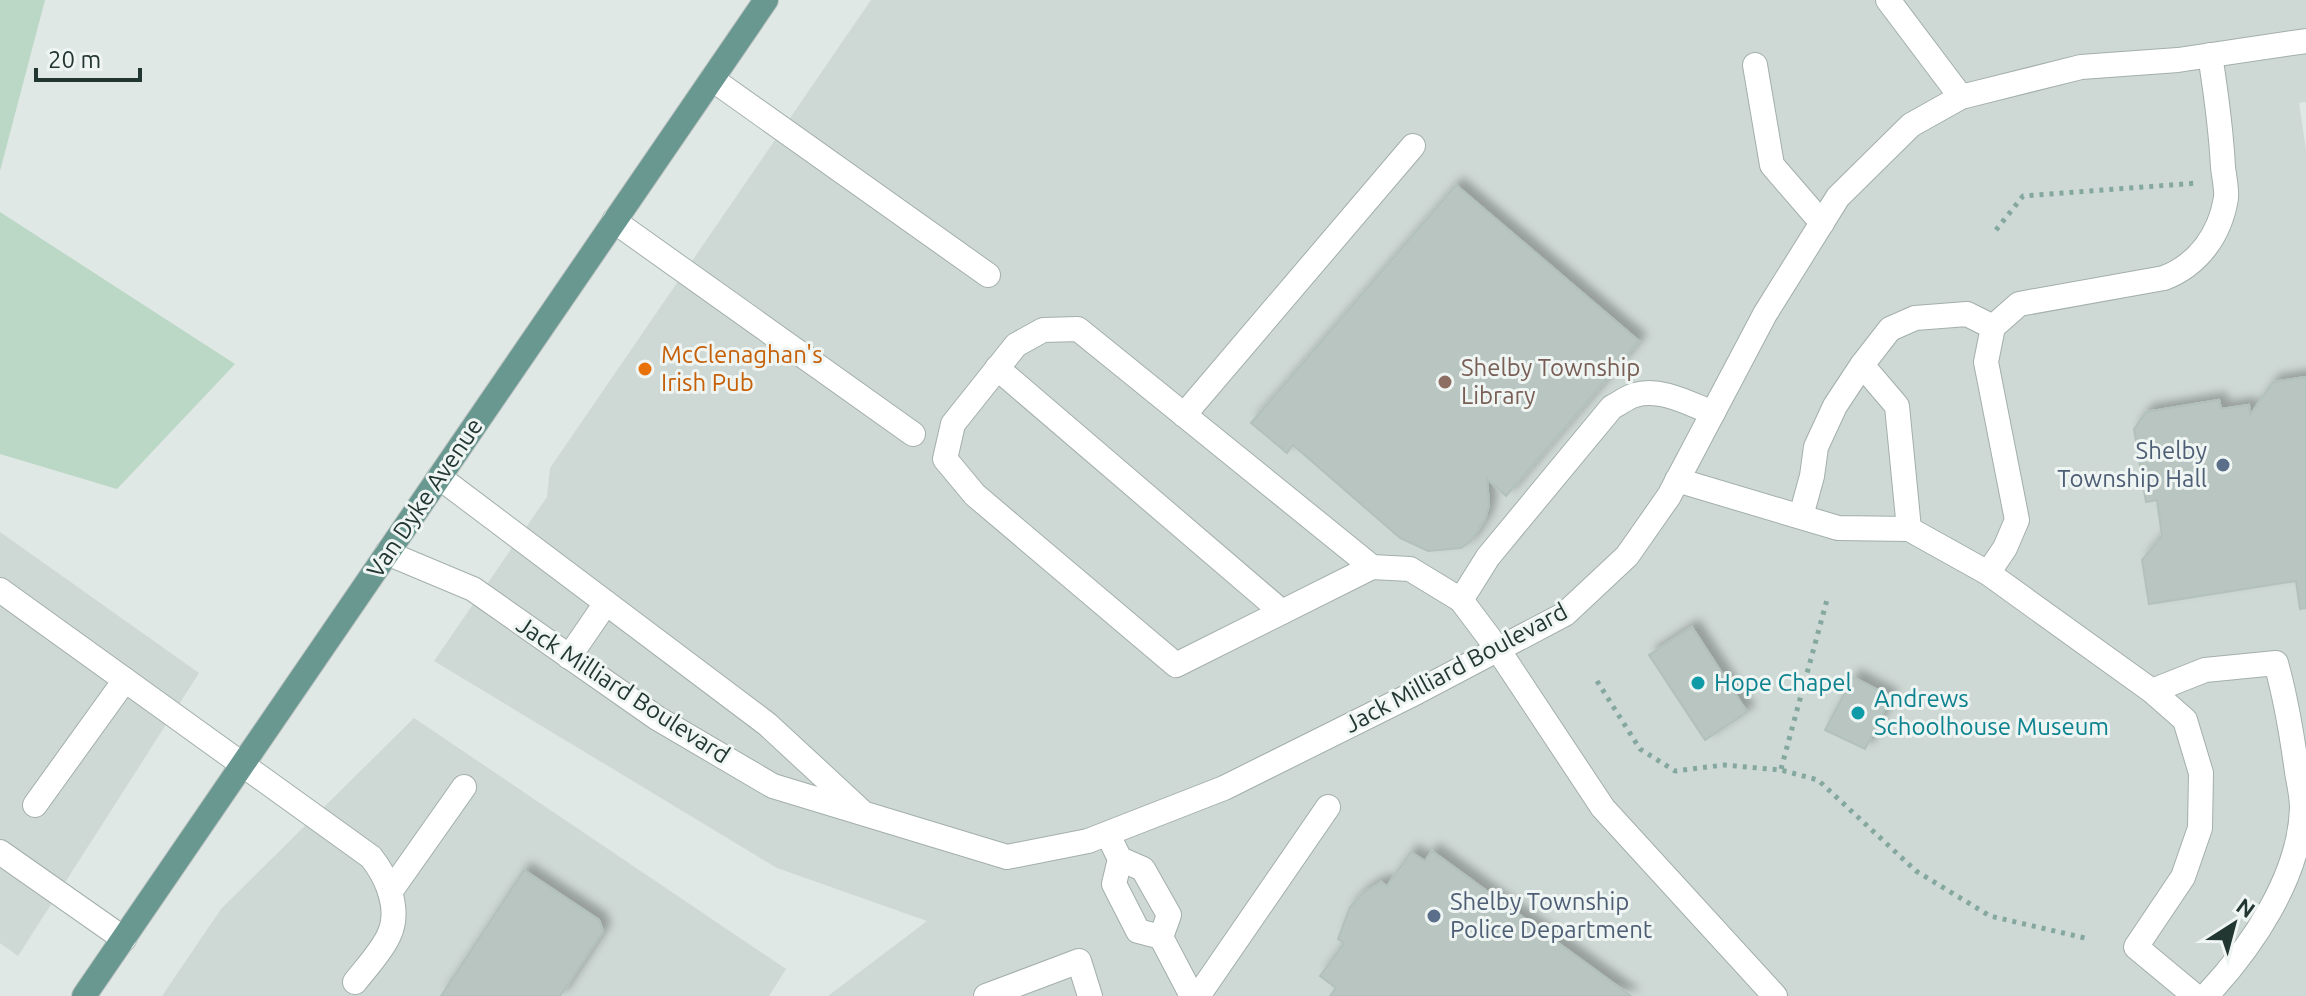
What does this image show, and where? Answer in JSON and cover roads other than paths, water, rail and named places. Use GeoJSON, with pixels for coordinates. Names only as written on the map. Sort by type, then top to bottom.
{"type":"FeatureCollection","features":[{"type":"Feature","properties":{"kind":"main road","name":"Van Dyke Avenue"},"geometry":{"type":"LineString","coordinates":[[84,996],[766,0]]}},
{"type":"Feature","properties":{"kind":"street"},"geometry":{"type":"LineString","coordinates":[[1888,0],[1961,97]]}},
{"type":"Feature","properties":{"kind":"street","name":"Jack Milliard Boulevard"},"geometry":{"type":"LineString","coordinates":[[387,553],[473,589],[657,718],[773,786],[1007,857],[1088,841],[1224,788],[1565,614],[1627,556],[1669,496],[1765,314],[1838,197],[1911,125],[1961,97],[2081,67],[2210,55],[2306,41]]}},
{"type":"Feature","properties":{"kind":"street"},"geometry":{"type":"LineString","coordinates":[[1988,573],[2005,548],[2017,520],[1986,362],[1993,327],[2019,304],[2164,278],[2184,270],[2204,252],[2218,224],[2226,197],[2210,55]]}},
{"type":"Feature","properties":{"kind":"street"},"geometry":{"type":"LineString","coordinates":[[1755,65],[1772,165],[1822,223]]}},
{"type":"Feature","properties":{"kind":"street"},"geometry":{"type":"LineString","coordinates":[[712,79],[988,275]]}},
{"type":"Feature","properties":{"kind":"street"},"geometry":{"type":"LineString","coordinates":[[1184,415],[1413,146]]}},
{"type":"Feature","properties":{"kind":"street"},"geometry":{"type":"LineString","coordinates":[[614,221],[913,434]]}},
{"type":"Feature","properties":{"kind":"street"},"geometry":{"type":"LineString","coordinates":[[1801,516],[1816,447],[1835,406],[1890,329],[1915,318],[1967,314],[1993,327]]}},
{"type":"Feature","properties":{"kind":"street"},"geometry":{"type":"LineString","coordinates":[[1372,567],[1078,329],[1043,330],[1016,345],[953,424],[945,459],[975,495],[1176,665],[1372,567],[1410,569],[1461,600],[1497,648],[1603,808],[1775,996]]}},
{"type":"Feature","properties":{"kind":"street"},"geometry":{"type":"LineString","coordinates":[[1862,365],[1897,406],[1909,529]]}},
{"type":"Feature","properties":{"kind":"street"},"geometry":{"type":"LineString","coordinates":[[997,368],[1282,612]]}},
{"type":"Feature","properties":{"kind":"street"},"geometry":{"type":"LineString","coordinates":[[1461,600],[1488,557],[1612,407],[1637,394],[1666,395],[1713,413]]}},
{"type":"Feature","properties":{"kind":"street","name":"Jack Milliard Boulevard"},"geometry":{"type":"LineString","coordinates":[[439,477],[767,724],[864,815]]}},
{"type":"Feature","properties":{"kind":"street"},"geometry":{"type":"LineString","coordinates":[[1677,480],[1838,528],[1909,529],[1988,573],[2152,691],[2185,720],[2201,773],[2200,828],[2183,877],[2136,947],[2195,996]]}},
{"type":"Feature","properties":{"kind":"street"},"geometry":{"type":"LineString","coordinates":[[0,590],[371,857],[382,870],[390,892],[393,914],[390,935],[355,982]]}},
{"type":"Feature","properties":{"kind":"street"},"geometry":{"type":"LineString","coordinates":[[569,657],[606,603]]}},
{"type":"Feature","properties":{"kind":"street"},"geometry":{"type":"LineString","coordinates":[[2152,691],[2205,670],[2276,663],[2288,706],[2302,807],[2292,863],[2259,928],[2237,963],[2206,996]]}},
{"type":"Feature","properties":{"kind":"street"},"geometry":{"type":"LineString","coordinates":[[35,805],[125,680]]}},
{"type":"Feature","properties":{"kind":"street"},"geometry":{"type":"LineString","coordinates":[[390,892],[464,787]]}},
{"type":"Feature","properties":{"kind":"street"},"geometry":{"type":"LineString","coordinates":[[1120,859],[1114,884],[1138,931],[1161,937],[1195,996],[1328,807]]}},
{"type":"Feature","properties":{"kind":"street"},"geometry":{"type":"LineString","coordinates":[[1107,834],[1120,859],[1143,869],[1169,915],[1161,937]]}},
{"type":"Feature","properties":{"kind":"street"},"geometry":{"type":"LineString","coordinates":[[0,852],[124,939]]}},
{"type":"Feature","properties":{"kind":"street"},"geometry":{"type":"LineString","coordinates":[[986,996],[1079,961],[1090,996]]}},
{"type":"Feature","properties":{"kind":"place","name":"McClenaghan's Irish Pub"},"geometry":{"type":"Point","coordinates":[645,369]}},
{"type":"Feature","properties":{"kind":"place","name":"Shelby Township Library"},"geometry":{"type":"Point","coordinates":[1445,382]}},
{"type":"Feature","properties":{"kind":"place","name":"Shelby Township Hall"},"geometry":{"type":"Point","coordinates":[2223,465]}},
{"type":"Feature","properties":{"kind":"place","name":"Hope Chapel"},"geometry":{"type":"Point","coordinates":[1698,683]}},
{"type":"Feature","properties":{"kind":"place","name":"Andrews Schoolhouse Museum"},"geometry":{"type":"Point","coordinates":[1858,713]}},
{"type":"Feature","properties":{"kind":"place","name":"Shelby Township Police Department"},"geometry":{"type":"Point","coordinates":[1434,916]}}]}
